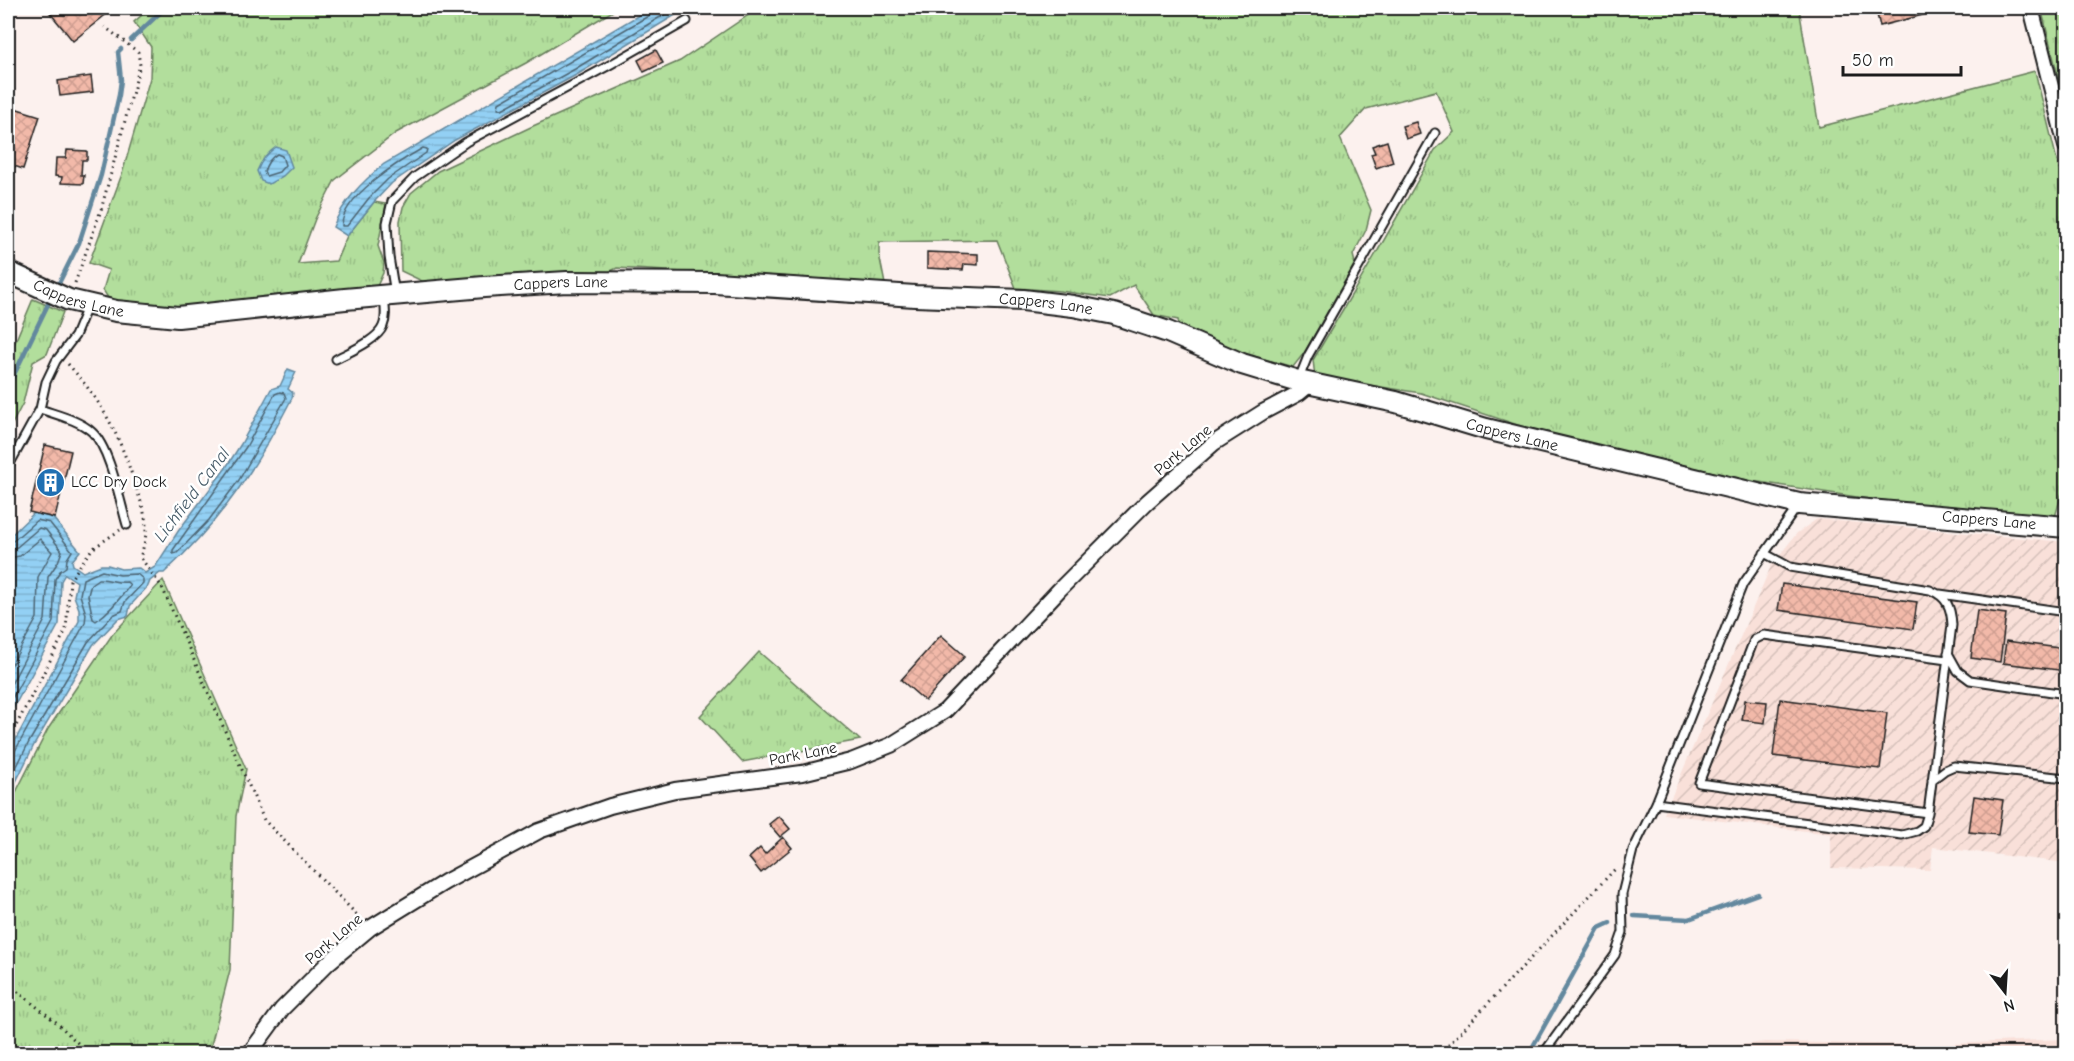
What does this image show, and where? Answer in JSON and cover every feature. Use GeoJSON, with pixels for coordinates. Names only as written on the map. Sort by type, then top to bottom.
{"type":"FeatureCollection","features":[{"type":"Feature","properties":{"kind":"street"},"geometry":{"type":"LineString","coordinates":[[2031,8],[2067,146]]}},
{"type":"Feature","properties":{"kind":"street","name":"Cappers Lane"},"geometry":{"type":"LineString","coordinates":[[8,272],[78,303],[116,311],[178,317],[345,299],[567,282],[704,283],[1023,300],[1073,306],[1114,314],[1168,332],[1242,364],[1304,383],[1396,402],[1486,429],[1799,504],[2067,527]]}},
{"type":"Feature","properties":{"kind":"street","name":"Park Lane"},"geometry":{"type":"LineString","coordinates":[[249,1053],[282,1009],[329,962],[370,928],[445,882],[539,831],[610,806],[675,790],[801,773],[851,761],[891,745],[945,711],[1059,590],[1147,502],[1214,443],[1263,412],[1299,393],[1304,383]]}},
{"type":"Feature","properties":{"kind":"lane"},"geometry":{"type":"LineString","coordinates":[[336,359],[368,341],[382,329],[390,295],[387,223],[392,201],[415,177],[466,142],[687,21]]}},
{"type":"Feature","properties":{"kind":"lane"},"geometry":{"type":"LineString","coordinates":[[1304,383],[1308,356],[1435,134]]}},
{"type":"Feature","properties":{"kind":"lane"},"geometry":{"type":"LineString","coordinates":[[8,467],[40,409],[46,382],[56,361],[75,336],[78,303]]}},
{"type":"Feature","properties":{"kind":"lane"},"geometry":{"type":"LineString","coordinates":[[40,409],[75,422],[93,432],[108,458],[127,525]]}},
{"type":"Feature","properties":{"kind":"lane"},"geometry":{"type":"LineString","coordinates":[[1543,1053],[1615,955],[1623,932],[1622,894],[1633,850],[1656,802],[1743,584],[1799,504]]}},
{"type":"Feature","properties":{"kind":"lane"},"geometry":{"type":"LineString","coordinates":[[1764,553],[1790,567],[1930,590],[1940,594],[2067,612]]}},
{"type":"Feature","properties":{"kind":"lane"},"geometry":{"type":"LineString","coordinates":[[1656,802],[1902,835],[1917,831],[1924,826],[1928,813],[1952,616],[1946,601],[1940,594]]}},
{"type":"Feature","properties":{"kind":"lane"},"geometry":{"type":"LineString","coordinates":[[1928,813],[1699,783],[1754,640],[1764,635],[1948,656],[1958,671],[1970,680],[2067,694]]}},
{"type":"Feature","properties":{"kind":"lane"},"geometry":{"type":"LineString","coordinates":[[1932,780],[1954,766],[2067,778]]}},
{"type":"Feature","properties":{"kind":"path"},"geometry":{"type":"LineString","coordinates":[[8,20],[17,8]]}},
{"type":"Feature","properties":{"kind":"path"},"geometry":{"type":"LineString","coordinates":[[78,303],[140,65],[138,52],[105,27]]}},
{"type":"Feature","properties":{"kind":"path"},"geometry":{"type":"LineString","coordinates":[[8,741],[66,630],[70,580],[92,549],[127,525]]}},
{"type":"Feature","properties":{"kind":"path"},"geometry":{"type":"LineString","coordinates":[[140,557],[162,587],[264,820],[370,928]]}},
{"type":"Feature","properties":{"kind":"path"},"geometry":{"type":"LineString","coordinates":[[1440,1053],[1633,850]]}},
{"type":"Feature","properties":{"kind":"path"},"geometry":{"type":"LineString","coordinates":[[8,984],[56,1022],[89,1053]]}},
{"type":"Feature","properties":{"kind":"shaded area"},"geometry":{"type":"Polygon","coordinates":[[[1817,519],[2066,542],[2066,863],[1933,847],[1930,870],[1831,868],[1831,834],[1664,814],[1771,566],[1797,533],[1817,519]]]}},
{"type":"Feature","properties":{"kind":"shaded area"},"geometry":{"type":"Polygon","coordinates":[[[2066,1039],[2066,1054],[1674,1053],[1765,1042],[1928,1045],[2066,1039]]]}},
{"type":"Feature","properties":{"kind":"green space"},"geometry":{"type":"Polygon","coordinates":[[[150,8],[618,8],[526,63],[396,133],[335,180],[315,219],[298,264],[336,261],[347,236],[374,202],[386,204],[378,246],[384,263],[383,273],[377,286],[178,309],[110,301],[103,290],[109,270],[89,263],[122,174],[150,78],[151,47],[134,22],[150,8]]]}},
{"type":"Feature","properties":{"kind":"green space"},"geometry":{"type":"Polygon","coordinates":[[[759,8],[1799,8],[1819,127],[2035,71],[2066,197],[2066,479],[2055,517],[1870,499],[1752,481],[1536,431],[1421,393],[1315,377],[1313,360],[1435,150],[1454,132],[1436,91],[1366,109],[1340,138],[1371,210],[1366,230],[1353,255],[1355,263],[1304,353],[1293,367],[1232,350],[1180,328],[1178,320],[1154,315],[1134,285],[1110,298],[1016,288],[997,240],[879,242],[885,284],[617,268],[602,275],[424,282],[401,271],[400,221],[403,207],[411,193],[438,171],[680,61],[759,8]]]}},
{"type":"Feature","properties":{"kind":"green space"},"geometry":{"type":"Polygon","coordinates":[[[2041,8],[2066,8],[2066,108],[2041,8]]]}},
{"type":"Feature","properties":{"kind":"green space"},"geometry":{"type":"Polygon","coordinates":[[[33,299],[63,312],[47,354],[33,362],[23,403],[8,432],[8,359],[33,299]]]}},
{"type":"Feature","properties":{"kind":"green space"},"geometry":{"type":"Polygon","coordinates":[[[163,580],[246,769],[236,816],[230,970],[209,1053],[8,1053],[8,808],[48,729],[112,635],[163,580]]]}},
{"type":"Feature","properties":{"kind":"green space"},"geometry":{"type":"Polygon","coordinates":[[[759,652],[860,740],[742,762],[700,716],[759,652]]]}},
{"type":"Feature","properties":{"kind":"water"},"geometry":{"type":"Polygon","coordinates":[[[651,8],[687,8],[578,74],[455,140],[392,183],[347,236],[333,227],[354,192],[384,164],[651,8]]]}},
{"type":"Feature","properties":{"kind":"water"},"geometry":{"type":"Polygon","coordinates":[[[276,147],[286,150],[292,167],[283,176],[269,184],[261,181],[257,171],[264,158],[276,147]]]}},
{"type":"Feature","properties":{"kind":"water"},"geometry":{"type":"Polygon","coordinates":[[[288,369],[296,372],[288,389],[293,393],[292,398],[251,470],[204,533],[164,573],[160,573],[150,581],[130,606],[128,616],[118,619],[93,645],[34,745],[8,798],[8,754],[79,621],[79,609],[74,596],[77,582],[65,574],[61,581],[59,624],[8,718],[8,538],[34,513],[53,518],[80,551],[72,561],[73,565],[83,572],[101,565],[121,569],[139,568],[145,573],[155,567],[179,530],[225,469],[271,389],[280,386],[288,369]]]}},
{"type":"Feature","properties":{"kind":"building"},"geometry":{"type":"Polygon","coordinates":[[[46,8],[114,8],[73,41],[46,8]]]}},
{"type":"Feature","properties":{"kind":"building"},"geometry":{"type":"Polygon","coordinates":[[[1889,8],[1950,8],[1880,26],[1876,11],[1889,8]]]}},
{"type":"Feature","properties":{"kind":"building"},"geometry":{"type":"Polygon","coordinates":[[[656,50],[663,63],[644,72],[638,60],[656,50]]]}},
{"type":"Feature","properties":{"kind":"building"},"geometry":{"type":"Polygon","coordinates":[[[91,76],[93,92],[60,96],[58,81],[91,76]]]}},
{"type":"Feature","properties":{"kind":"building"},"geometry":{"type":"Polygon","coordinates":[[[8,106],[40,116],[23,169],[8,164],[8,106]]]}},
{"type":"Feature","properties":{"kind":"building"},"geometry":{"type":"Polygon","coordinates":[[[1416,122],[1420,134],[1406,139],[1402,126],[1416,122]]]}},
{"type":"Feature","properties":{"kind":"building"},"geometry":{"type":"Polygon","coordinates":[[[1387,141],[1393,162],[1376,168],[1371,154],[1375,153],[1372,146],[1387,141]]]}},
{"type":"Feature","properties":{"kind":"building"},"geometry":{"type":"Polygon","coordinates":[[[67,150],[87,151],[87,160],[82,160],[83,184],[61,183],[62,177],[55,176],[56,158],[66,158],[67,150]]]}},
{"type":"Feature","properties":{"kind":"building"},"geometry":{"type":"Polygon","coordinates":[[[927,252],[978,254],[978,265],[964,264],[963,270],[927,268],[927,252]]]}},
{"type":"Feature","properties":{"kind":"building","name":"LCC Dry Dock"},"geometry":{"type":"Polygon","coordinates":[[[45,445],[71,451],[55,518],[29,512],[45,445]]]}},
{"type":"Feature","properties":{"kind":"building"},"geometry":{"type":"Polygon","coordinates":[[[1782,584],[1917,602],[1913,629],[1778,610],[1782,584]]]}},
{"type":"Feature","properties":{"kind":"building"},"geometry":{"type":"Polygon","coordinates":[[[1977,610],[2006,614],[2000,662],[1971,658],[1977,610]]]}},
{"type":"Feature","properties":{"kind":"building"},"geometry":{"type":"Polygon","coordinates":[[[941,635],[965,656],[925,701],[901,680],[941,635]]]}},
{"type":"Feature","properties":{"kind":"building"},"geometry":{"type":"Polygon","coordinates":[[[2006,641],[2066,649],[2066,671],[2003,663],[2006,641]]]}},
{"type":"Feature","properties":{"kind":"building"},"geometry":{"type":"Polygon","coordinates":[[[1780,699],[1887,713],[1880,769],[1773,756],[1780,699]]]}},
{"type":"Feature","properties":{"kind":"building"},"geometry":{"type":"Polygon","coordinates":[[[1745,700],[1767,702],[1765,723],[1742,720],[1745,700]]]}},
{"type":"Feature","properties":{"kind":"building"},"geometry":{"type":"Polygon","coordinates":[[[1974,796],[2003,800],[1998,835],[1969,832],[1974,796]]]}},
{"type":"Feature","properties":{"kind":"building"},"geometry":{"type":"Polygon","coordinates":[[[779,816],[790,829],[780,837],[769,824],[779,816]]]}},
{"type":"Feature","properties":{"kind":"building"},"geometry":{"type":"Polygon","coordinates":[[[783,837],[792,848],[761,873],[749,858],[760,848],[765,854],[783,837]]]}},
{"type":"Feature","properties":{"kind":"waterway"},"geometry":{"type":"LineString","coordinates":[[131,40],[165,8]]}},
{"type":"Feature","properties":{"kind":"waterway"},"geometry":{"type":"LineString","coordinates":[[56,289],[79,243],[101,175],[119,95],[121,80],[118,52],[121,49]]}},
{"type":"Feature","properties":{"kind":"waterway"},"geometry":{"type":"LineString","coordinates":[[8,387],[52,296]]}},
{"type":"Feature","properties":{"kind":"waterway"},"geometry":{"type":"LineString","coordinates":[[1634,916],[1689,919],[1758,894]]}},
{"type":"Feature","properties":{"kind":"waterway"},"geometry":{"type":"LineString","coordinates":[[1532,1048],[1599,928],[1610,923]]}},
{"type":"Feature","properties":{"kind":"place","name":"LCC Dry Dock"},"geometry":{"type":"Point","coordinates":[50,482]}},
{"type":"Feature","properties":{"kind":"water label","name":"Lichfield Canal"},"geometry":{"type":"Point","coordinates":[192,495]}}]}
